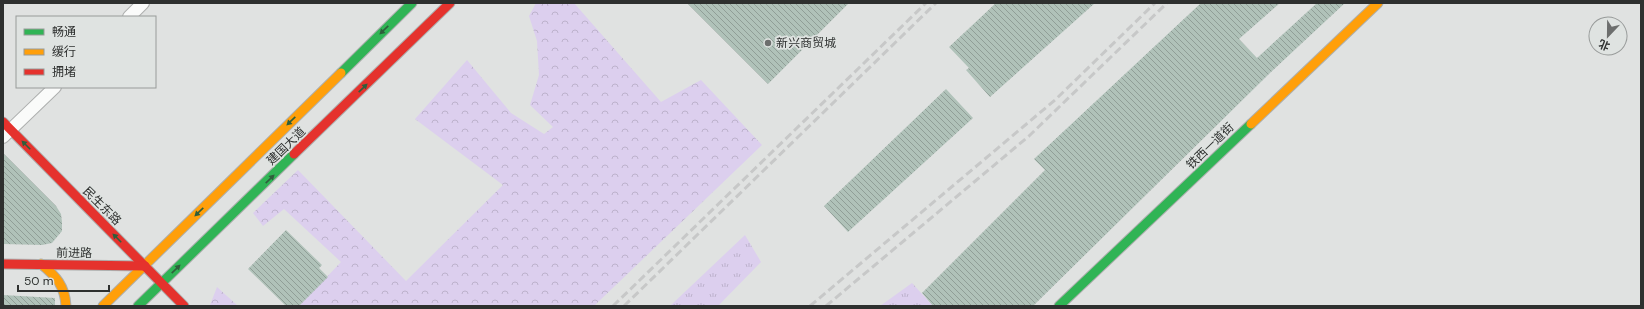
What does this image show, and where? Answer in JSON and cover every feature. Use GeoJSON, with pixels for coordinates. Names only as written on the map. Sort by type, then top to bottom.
{"type":"FeatureCollection","features":[{"type":"Feature","properties":{"kind":"main road","name":"建国大道"},"geometry":{"type":"LineString","coordinates":[[103,306],[412,3]]}},
{"type":"Feature","properties":{"kind":"main road","name":"建国大道"},"geometry":{"type":"LineString","coordinates":[[138,306],[450,3]]}},
{"type":"Feature","properties":{"kind":"main road","name":"铁西一道街"},"geometry":{"type":"LineString","coordinates":[[1059,306],[1378,3]]}},
{"type":"Feature","properties":{"kind":"main road","name":"民生东路"},"geometry":{"type":"LineString","coordinates":[[6,130],[184,306]]}},
{"type":"Feature","properties":{"kind":"main road","name":"前进路"},"geometry":{"type":"LineString","coordinates":[[3,264],[145,266]]}},
{"type":"Feature","properties":{"kind":"main road"},"geometry":{"type":"LineString","coordinates":[[41,264],[59,280],[66,300],[66,306]]}},
{"type":"Feature","properties":{"kind":"street"},"geometry":{"type":"LineString","coordinates":[[130,16],[143,3]]}},
{"type":"Feature","properties":{"kind":"street"},"geometry":{"type":"LineString","coordinates":[[6,130],[55,88]]}},
{"type":"Feature","properties":{"kind":"green space"},"geometry":{"type":"Polygon","coordinates":[[[536,3],[574,3],[661,102],[701,80],[762,145],[594,306],[299,306],[341,262],[284,209],[263,226],[253,213],[298,170],[406,281],[503,185],[415,119],[467,60],[511,113],[544,134],[553,127],[530,105],[539,75],[537,41],[529,16],[536,3]]]}},
{"type":"Feature","properties":{"kind":"green space"},"geometry":{"type":"Polygon","coordinates":[[[745,235],[761,262],[718,306],[670,306],[745,235]]]}},
{"type":"Feature","properties":{"kind":"green space"},"geometry":{"type":"Polygon","coordinates":[[[912,283],[933,306],[880,306],[912,283]]]}},
{"type":"Feature","properties":{"kind":"green space"},"geometry":{"type":"Polygon","coordinates":[[[217,287],[238,306],[211,306],[210,305],[217,287]]]}},
{"type":"Feature","properties":{"kind":"building","name":"新兴商贸城"},"geometry":{"type":"Polygon","coordinates":[[[687,3],[849,3],[768,84],[687,3]]]}},
{"type":"Feature","properties":{"kind":"building"},"geometry":{"type":"Polygon","coordinates":[[[996,3],[1095,3],[990,97],[966,70],[969,68],[949,47],[996,3]]]}},
{"type":"Feature","properties":{"kind":"building"},"geometry":{"type":"Polygon","coordinates":[[[1201,3],[1280,3],[1239,39],[1257,58],[1317,3],[1345,3],[1271,72],[1033,306],[933,306],[922,293],[1045,170],[1034,159],[1201,3]]]}},
{"type":"Feature","properties":{"kind":"building"},"geometry":{"type":"Polygon","coordinates":[[[946,89],[973,118],[848,232],[824,206],[946,89]]]}},
{"type":"Feature","properties":{"kind":"building"},"geometry":{"type":"Polygon","coordinates":[[[3,153],[56,206],[61,214],[62,231],[52,243],[42,245],[3,244],[3,153]]]}},
{"type":"Feature","properties":{"kind":"building"},"geometry":{"type":"Polygon","coordinates":[[[286,230],[322,265],[319,268],[328,277],[299,306],[286,306],[248,269],[286,230]]]}},
{"type":"Feature","properties":{"kind":"building"},"geometry":{"type":"Polygon","coordinates":[[[3,295],[55,298],[55,306],[3,306],[3,295]]]}},
{"type":"Feature","properties":{"kind":"railway"},"geometry":{"type":"LineString","coordinates":[[613,306],[926,3]]}},
{"type":"Feature","properties":{"kind":"railway"},"geometry":{"type":"LineString","coordinates":[[624,306],[936,3]]}},
{"type":"Feature","properties":{"kind":"railway"},"geometry":{"type":"LineString","coordinates":[[810,306],[1055,100],[1155,3]]}},
{"type":"Feature","properties":{"kind":"railway"},"geometry":{"type":"LineString","coordinates":[[826,306],[1029,136],[1167,3]]}},
{"type":"Feature","properties":{"kind":"traffic: fast"},"geometry":{"type":"LineString","coordinates":[[341,73],[412,3]]}},
{"type":"Feature","properties":{"kind":"traffic: fast"},"geometry":{"type":"LineString","coordinates":[[1059,306],[1251,124]]}},
{"type":"Feature","properties":{"kind":"traffic: fast"},"geometry":{"type":"LineString","coordinates":[[138,306],[294,154]]}},
{"type":"Feature","properties":{"kind":"traffic: slow"},"geometry":{"type":"LineString","coordinates":[[1251,124],[1378,3]]}},
{"type":"Feature","properties":{"kind":"traffic: slow"},"geometry":{"type":"LineString","coordinates":[[103,306],[341,73]]}},
{"type":"Feature","properties":{"kind":"traffic: slow"},"geometry":{"type":"LineString","coordinates":[[41,264],[55,277],[62,287],[66,306]]}},
{"type":"Feature","properties":{"kind":"traffic: jam"},"geometry":{"type":"LineString","coordinates":[[294,154],[450,3]]}},
{"type":"Feature","properties":{"kind":"traffic: jam"},"geometry":{"type":"LineString","coordinates":[[3,122],[184,306]]}},
{"type":"Feature","properties":{"kind":"traffic: jam"},"geometry":{"type":"LineString","coordinates":[[3,264],[145,266]]}},
{"type":"Feature","properties":{"kind":"place","name":"新兴商贸城"},"geometry":{"type":"Point","coordinates":[768,43]}}]}
